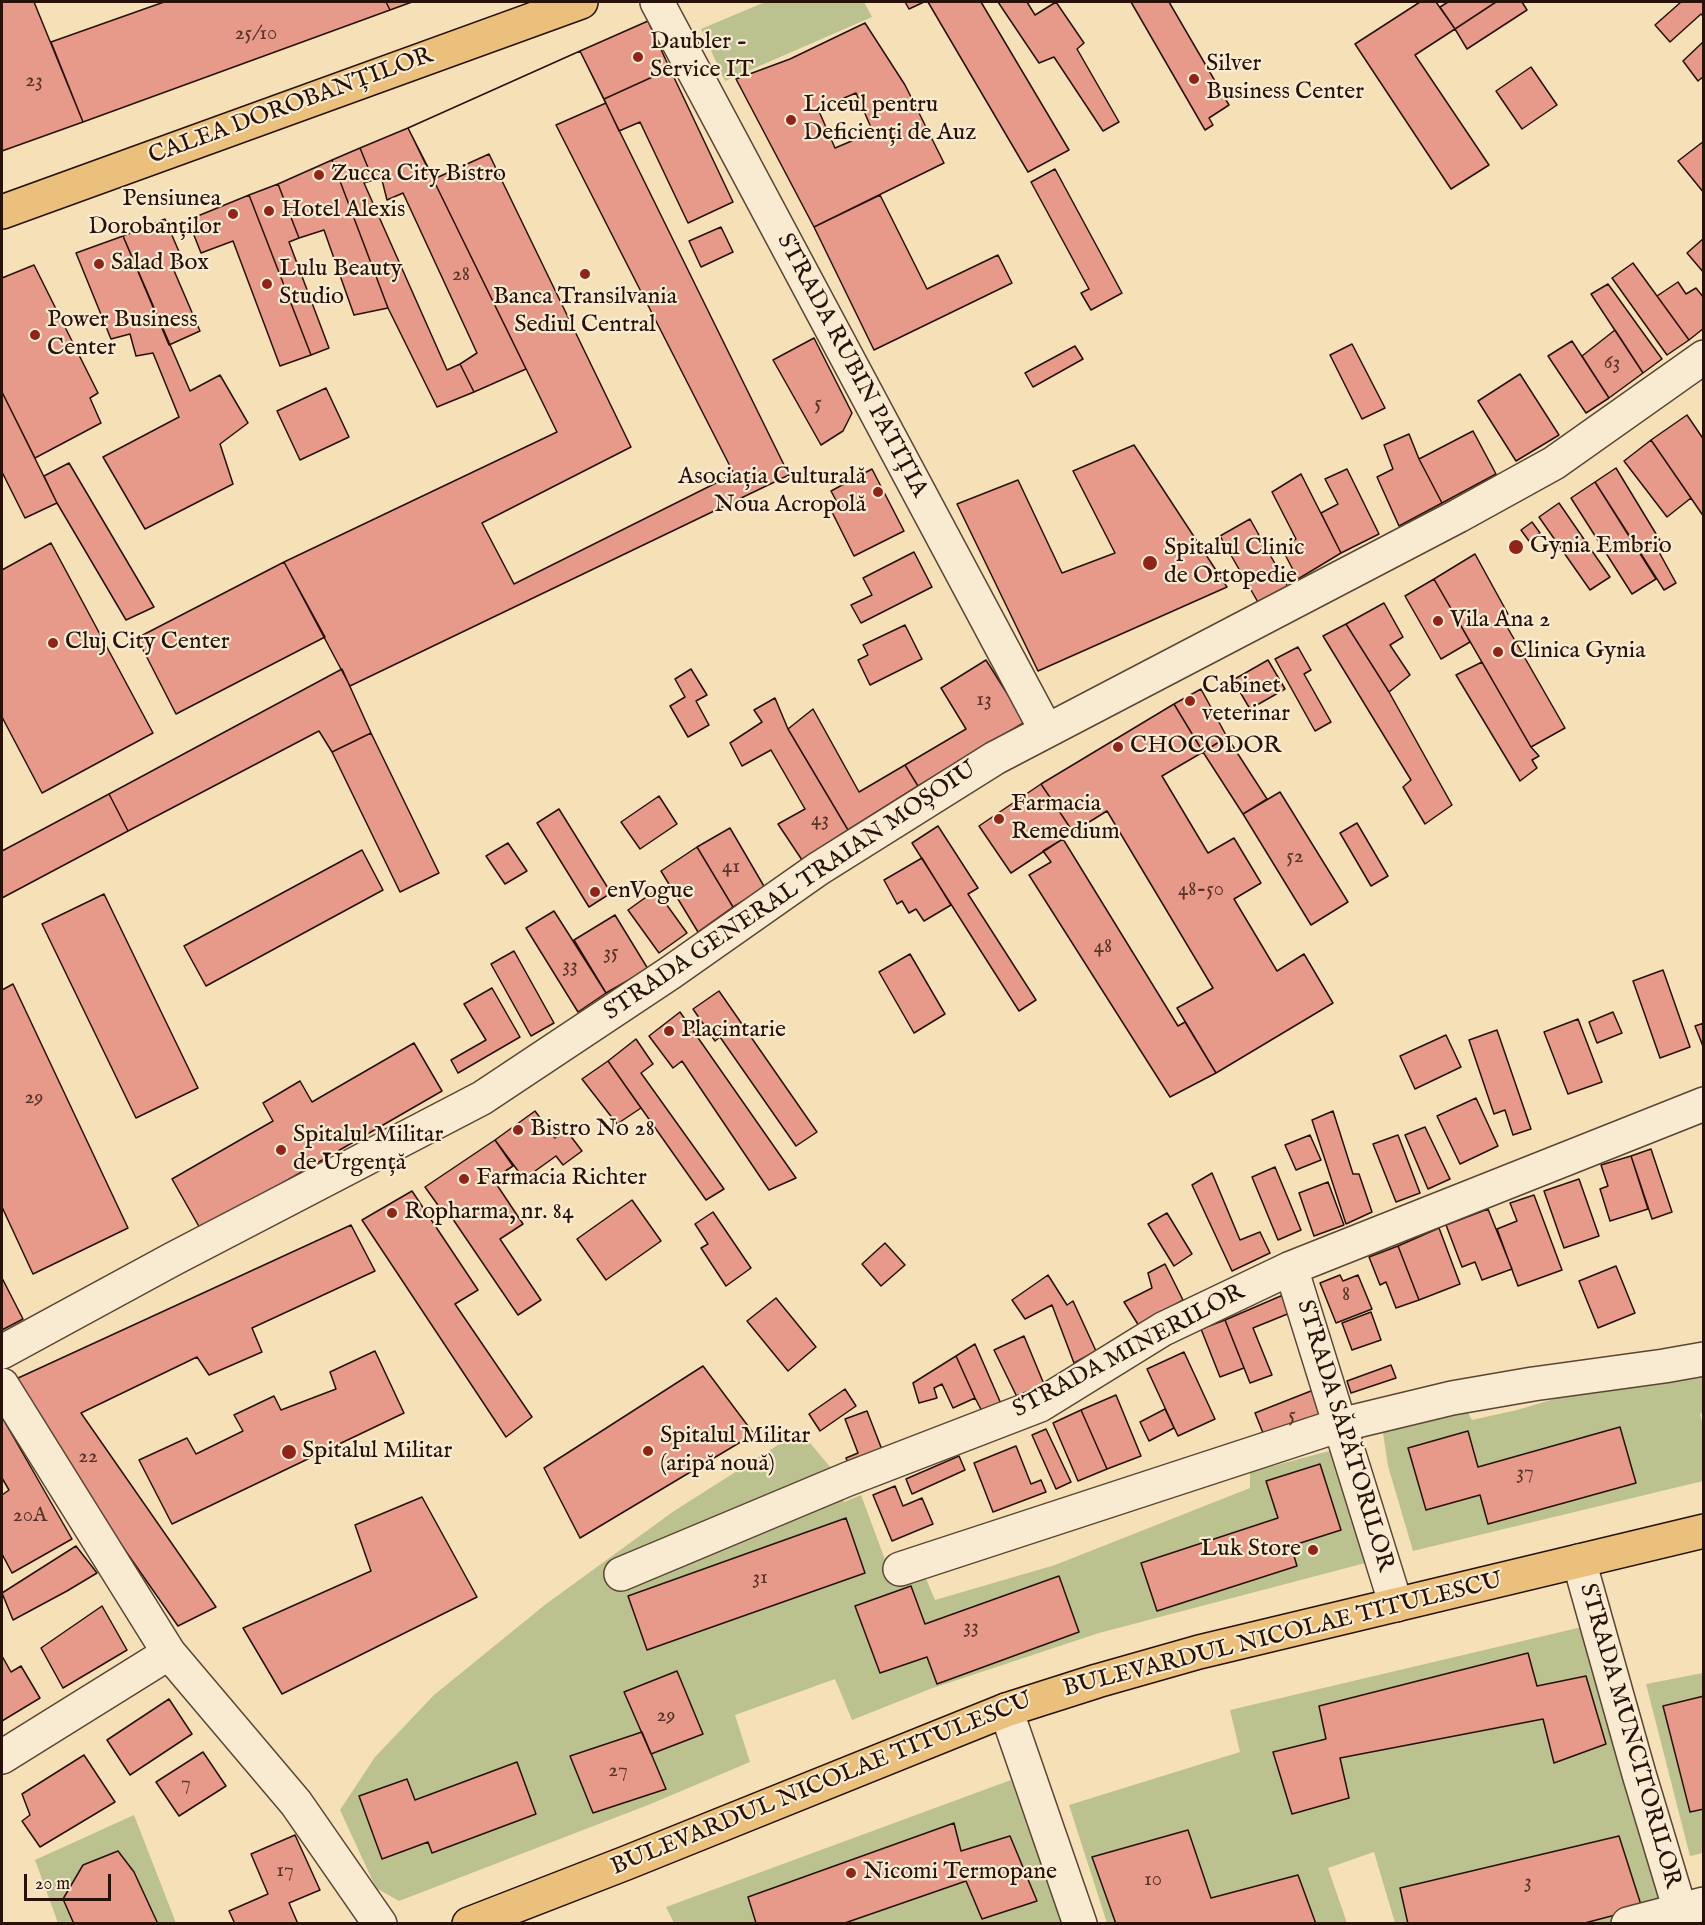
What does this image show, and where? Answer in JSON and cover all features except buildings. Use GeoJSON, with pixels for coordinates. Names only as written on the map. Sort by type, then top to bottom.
{"type":"FeatureCollection","features":[{"type":"Feature","properties":{"kind":"main road","name":"CALEA DOROBANȚILOR"},"geometry":{"type":"LineString","coordinates":[[2,212],[581,2]]}},
{"type":"Feature","properties":{"kind":"main road","name":"BULEVARDUL NICOLAE TITULESCU"},"geometry":{"type":"LineString","coordinates":[[469,1923],[626,1863],[1006,1710],[1097,1681],[1199,1652],[1704,1531]]}},
{"type":"Feature","properties":{"kind":"street","name":"STRADA RUBIN PATIȚIA"},"geometry":{"type":"LineString","coordinates":[[657,2],[1046,730]]}},
{"type":"Feature","properties":{"kind":"street","name":"STRADA GENERAL TRAIAN MOȘOIU"},"geometry":{"type":"LineString","coordinates":[[2,1352],[173,1259],[482,1098],[670,973],[818,869],[995,758],[1458,516],[1554,463],[1704,357]]}},
{"type":"Feature","properties":{"kind":"street","name":"STRADA MINERILOR"},"geometry":{"type":"LineString","coordinates":[[621,1575],[848,1479],[1040,1405],[1163,1329],[1291,1268],[1704,1104]]}},
{"type":"Feature","properties":{"kind":"street","name":"STRADA SĂPĂTORILOR"},"geometry":{"type":"LineString","coordinates":[[1291,1268],[1396,1605]]}},
{"type":"Feature","properties":{"kind":"street"},"geometry":{"type":"LineString","coordinates":[[900,1569],[1340,1425],[1452,1398],[1704,1359]]}},
{"type":"Feature","properties":{"kind":"street"},"geometry":{"type":"LineString","coordinates":[[2,1385],[169,1653],[296,1803],[380,1923]]}},
{"type":"Feature","properties":{"kind":"street","name":"STRADA MUNCITORILOR"},"geometry":{"type":"LineString","coordinates":[[1579,1561],[1639,1774],[1692,1907],[1628,1923]]}},
{"type":"Feature","properties":{"kind":"street"},"geometry":{"type":"LineString","coordinates":[[2,1757],[169,1653]]}},
{"type":"Feature","properties":{"kind":"street"},"geometry":{"type":"LineString","coordinates":[[1006,1710],[1080,1923]]}},
{"type":"Feature","properties":{"kind":"green space"},"geometry":{"type":"Polygon","coordinates":[[[765,2],[864,2],[872,17],[725,81],[701,29],[765,2]]]}},
{"type":"Feature","properties":{"kind":"green space"},"geometry":{"type":"Polygon","coordinates":[[[1703,1355],[1703,1413],[1700,1414],[1704,1429],[1703,1481],[1413,1551],[1388,1466],[1383,1433],[1399,1418],[1460,1399],[1472,1420],[1517,1410],[1703,1355]],[[1620,1427],[1478,1467],[1468,1431],[1408,1448],[1426,1510],[1480,1495],[1488,1524],[1636,1482],[1620,1427]]]}},
{"type":"Feature","properties":{"kind":"green space"},"geometry":{"type":"Polygon","coordinates":[[[800,1431],[831,1468],[844,1502],[861,1495],[893,1581],[924,1574],[935,1600],[1055,1565],[1250,1488],[1250,1472],[1333,1450],[1373,1561],[1099,1633],[930,1689],[852,1720],[835,1679],[735,1715],[750,1762],[648,1805],[399,1901],[376,1888],[340,1810],[375,1757],[434,1695],[546,1604],[674,1511],[800,1431]],[[1320,1464],[1266,1481],[1278,1518],[1142,1562],[1157,1611],[1297,1566],[1291,1546],[1341,1530],[1320,1464]],[[846,1518],[628,1596],[647,1650],[865,1573],[846,1518]],[[1059,1577],[925,1624],[911,1586],[855,1606],[880,1673],[927,1657],[937,1684],[1079,1632],[1059,1577]],[[677,1671],[624,1692],[642,1732],[571,1756],[593,1813],[665,1789],[651,1754],[702,1734],[677,1671]],[[516,1763],[415,1800],[407,1779],[359,1796],[382,1859],[428,1842],[432,1853],[536,1814],[516,1763]]]}},
{"type":"Feature","properties":{"kind":"green space"},"geometry":{"type":"Polygon","coordinates":[[[1582,1627],[1664,1908],[1607,1923],[1581,1923],[1642,1908],[1619,1836],[1400,1888],[1408,1923],[1395,1923],[1374,1852],[1328,1868],[1347,1923],[1316,1923],[1298,1875],[1211,1898],[1092,1857],[1116,1923],[1107,1923],[1069,1805],[1240,1752],[1230,1710],[1582,1627]],[[1528,1654],[1326,1739],[1273,1752],[1292,1814],[1348,1798],[1340,1758],[1543,1719],[1554,1763],[1606,1744],[1586,1677],[1537,1686],[1528,1654]]]}},
{"type":"Feature","properties":{"kind":"green space"},"geometry":{"type":"Polygon","coordinates":[[[1703,1673],[1703,1696],[1663,1706],[1689,1812],[1703,1809],[1703,1853],[1690,1856],[1646,1684],[1703,1673]]]}},
{"type":"Feature","properties":{"kind":"green space"},"geometry":{"type":"Polygon","coordinates":[[[1011,1780],[1062,1923],[842,1923],[966,1881],[982,1919],[1036,1901],[1010,1836],[961,1851],[954,1824],[748,1897],[756,1923],[674,1923],[666,1907],[1011,1780]]]}},
{"type":"Feature","properties":{"kind":"green space"},"geometry":{"type":"Polygon","coordinates":[[[134,1815],[176,1923],[58,1923],[35,1860],[134,1815]]]}},
{"type":"Feature","properties":{"kind":"place","name":"Daubler - Service IT"},"geometry":{"type":"Point","coordinates":[638,57]}},
{"type":"Feature","properties":{"kind":"place","name":"Silver Business Center"},"geometry":{"type":"Point","coordinates":[1194,79]}},
{"type":"Feature","properties":{"kind":"place","name":"Liceul pentru Deficienți de Auz"},"geometry":{"type":"Point","coordinates":[791,120]}},
{"type":"Feature","properties":{"kind":"place","name":"Zucca City Bistro"},"geometry":{"type":"Point","coordinates":[319,175]}},
{"type":"Feature","properties":{"kind":"place","name":"Hotel Alexis"},"geometry":{"type":"Point","coordinates":[269,211]}},
{"type":"Feature","properties":{"kind":"place","name":"Pensiunea Dorobanților"},"geometry":{"type":"Point","coordinates":[233,214]}},
{"type":"Feature","properties":{"kind":"place","name":"Salad Box"},"geometry":{"type":"Point","coordinates":[99,264]}},
{"type":"Feature","properties":{"kind":"place","name":"Banca Transilvania Sediul Central"},"geometry":{"type":"Point","coordinates":[585,274]}},
{"type":"Feature","properties":{"kind":"place","name":"Lulu Beauty Studio"},"geometry":{"type":"Point","coordinates":[267,284]}},
{"type":"Feature","properties":{"kind":"place","name":"Power Business Center"},"geometry":{"type":"Point","coordinates":[35,335]}},
{"type":"Feature","properties":{"kind":"place","name":"Asociația Culturală Noua Acropolă"},"geometry":{"type":"Point","coordinates":[878,492]}},
{"type":"Feature","properties":{"kind":"place","name":"Gynia Embrio"},"geometry":{"type":"Point","coordinates":[1516,547]}},
{"type":"Feature","properties":{"kind":"place","name":"Spitalul Clinic de Ortopedie"},"geometry":{"type":"Point","coordinates":[1150,563]}},
{"type":"Feature","properties":{"kind":"place","name":"Vila Ana 2"},"geometry":{"type":"Point","coordinates":[1438,621]}},
{"type":"Feature","properties":{"kind":"place","name":"Cluj City Center"},"geometry":{"type":"Point","coordinates":[53,643]}},
{"type":"Feature","properties":{"kind":"place","name":"Clinica Gynia"},"geometry":{"type":"Point","coordinates":[1498,652]}},
{"type":"Feature","properties":{"kind":"place","name":"Cabinet veterinar"},"geometry":{"type":"Point","coordinates":[1190,701]}},
{"type":"Feature","properties":{"kind":"place","name":"CHOCODOR"},"geometry":{"type":"Point","coordinates":[1118,747]}},
{"type":"Feature","properties":{"kind":"place","name":"Farmacia Remedium"},"geometry":{"type":"Point","coordinates":[999,819]}},
{"type":"Feature","properties":{"kind":"place","name":"enVogue"},"geometry":{"type":"Point","coordinates":[595,892]}},
{"type":"Feature","properties":{"kind":"place","name":"Placintarie"},"geometry":{"type":"Point","coordinates":[669,1031]}},
{"type":"Feature","properties":{"kind":"place","name":"Bistro No 28"},"geometry":{"type":"Point","coordinates":[518,1130]}},
{"type":"Feature","properties":{"kind":"place","name":"Spitalul Militar de Urgență"},"geometry":{"type":"Point","coordinates":[281,1150]}},
{"type":"Feature","properties":{"kind":"place","name":"Farmacia Richter"},"geometry":{"type":"Point","coordinates":[464,1179]}},
{"type":"Feature","properties":{"kind":"place","name":"Ropharma, nr. 84"},"geometry":{"type":"Point","coordinates":[392,1213]}},
{"type":"Feature","properties":{"kind":"place","name":"Spitalul Militar (aripă nouă)"},"geometry":{"type":"Point","coordinates":[648,1451]}},
{"type":"Feature","properties":{"kind":"place","name":"Spitalul Militar"},"geometry":{"type":"Point","coordinates":[289,1452]}},
{"type":"Feature","properties":{"kind":"place","name":"Luk Store"},"geometry":{"type":"Point","coordinates":[1313,1550]}},
{"type":"Feature","properties":{"kind":"place","name":"Nicomi Termopane"},"geometry":{"type":"Point","coordinates":[851,1873]}}]}
